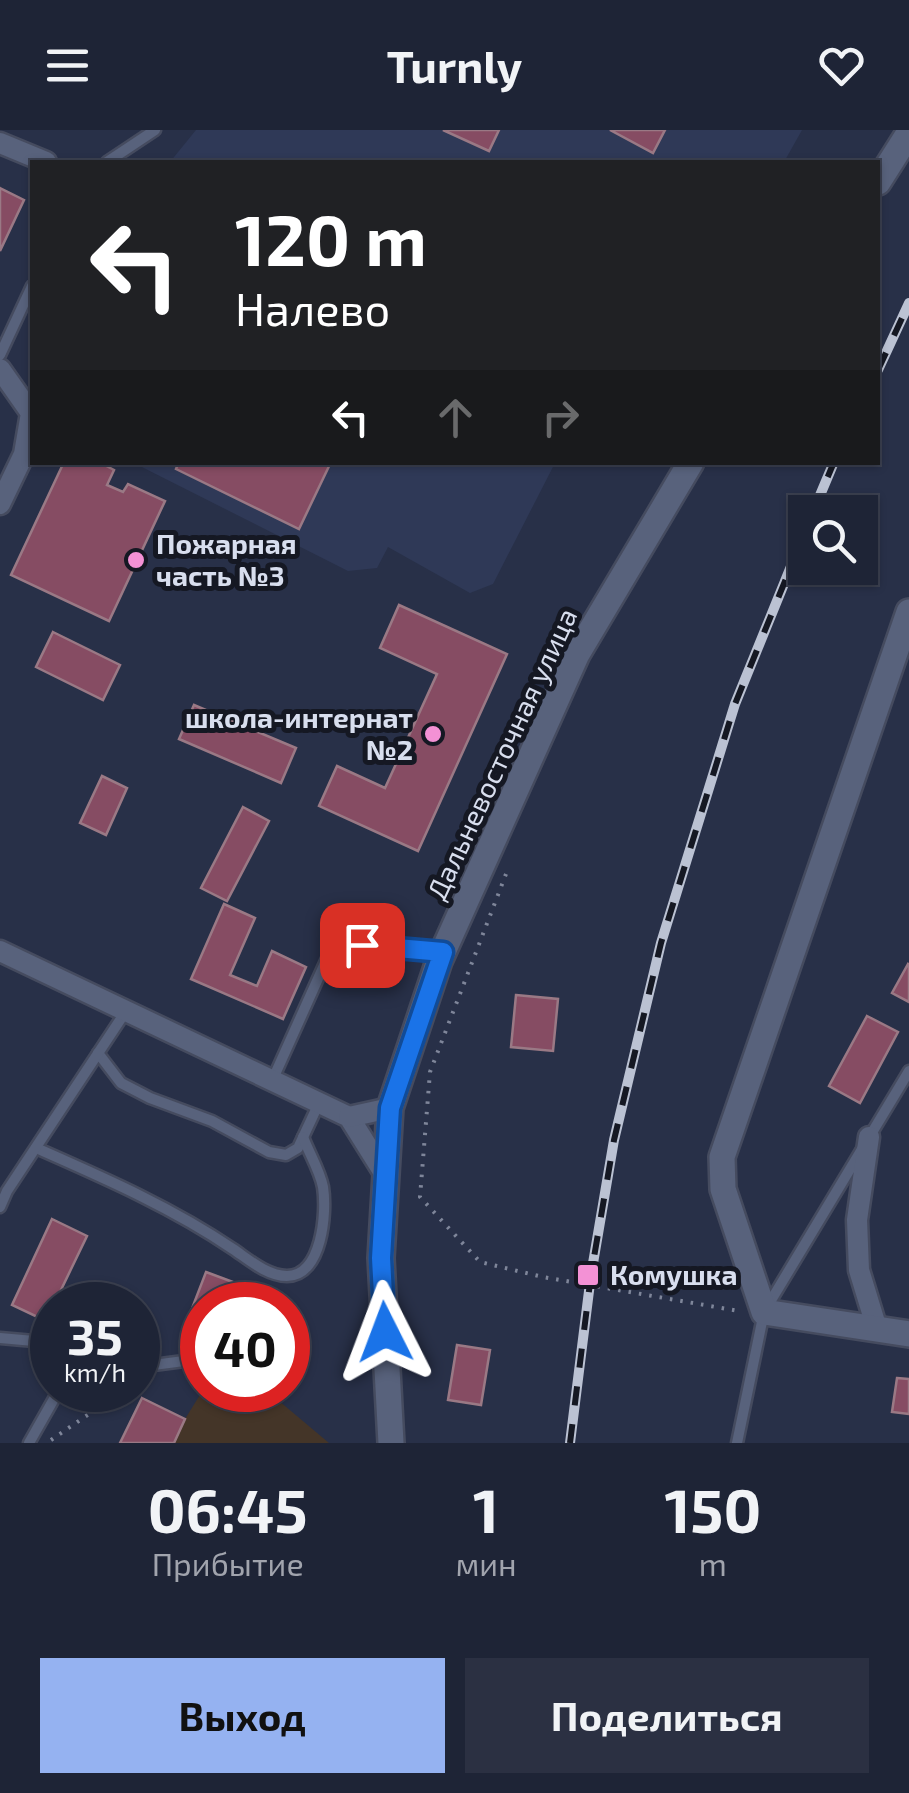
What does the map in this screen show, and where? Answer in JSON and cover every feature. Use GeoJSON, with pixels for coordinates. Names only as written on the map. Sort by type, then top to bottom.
{"type":"FeatureCollection","features":[{"type":"Feature","properties":{"kind":"street"},"geometry":{"type":"LineString","coordinates":[[880,179],[909,134]]}},
{"type":"Feature","properties":{"kind":"street"},"geometry":{"type":"LineString","coordinates":[[0,143],[41,160]]}},
{"type":"Feature","properties":{"kind":"street"},"geometry":{"type":"LineString","coordinates":[[0,369],[30,413]]}},
{"type":"Feature","properties":{"kind":"street"},"geometry":{"type":"LineString","coordinates":[[0,504],[24,454],[30,420]]}},
{"type":"Feature","properties":{"kind":"street","name":"Дальневосточная улица"},"geometry":{"type":"LineString","coordinates":[[390,1443],[381,1258],[390,1108],[443,952],[577,654],[689,465]]}},
{"type":"Feature","properties":{"kind":"street"},"geometry":{"type":"LineString","coordinates":[[909,612],[722,1156],[723,1189],[764,1312],[909,1334]]}},
{"type":"Feature","properties":{"kind":"street"},"geometry":{"type":"LineString","coordinates":[[0,951],[349,1117],[384,1172]]}},
{"type":"Feature","properties":{"kind":"street"},"geometry":{"type":"LineString","coordinates":[[349,1117],[390,1108]]}},
{"type":"Feature","properties":{"kind":"street"},"geometry":{"type":"LineString","coordinates":[[869,1137],[857,1220],[858,1254],[859,1270],[878,1330]]}},
{"type":"Feature","properties":{"kind":"lane"},"geometry":{"type":"LineString","coordinates":[[110,160],[155,130]]}},
{"type":"Feature","properties":{"kind":"lane"},"geometry":{"type":"LineString","coordinates":[[0,355],[30,290]]}},
{"type":"Feature","properties":{"kind":"lane"},"geometry":{"type":"LineString","coordinates":[[272,1080],[334,942],[443,952]]}},
{"type":"Feature","properties":{"kind":"lane"},"geometry":{"type":"LineString","coordinates":[[0,1207],[126,1011]]}},
{"type":"Feature","properties":{"kind":"lane"},"geometry":{"type":"LineString","coordinates":[[98,1053],[121,1083],[212,1122],[269,1152],[286,1155],[298,1148],[319,1103]]}},
{"type":"Feature","properties":{"kind":"lane"},"geometry":{"type":"LineString","coordinates":[[736,1443],[764,1312],[909,1071]]}},
{"type":"Feature","properties":{"kind":"lane"},"geometry":{"type":"LineString","coordinates":[[36,1148],[163,1206],[261,1268],[286,1276],[305,1271],[316,1257],[320,1238],[322,1187],[303,1137]]}},
{"type":"Feature","properties":{"kind":"lane"},"geometry":{"type":"LineString","coordinates":[[0,1338],[30,1342]]}},
{"type":"Feature","properties":{"kind":"lane"},"geometry":{"type":"LineString","coordinates":[[29,1443],[47,1412]]}},
{"type":"Feature","properties":{"kind":"path"},"geometry":{"type":"LineString","coordinates":[[512,861],[430,1072],[420,1197],[480,1262],[543,1278],[733,1311],[764,1312]]}},
{"type":"Feature","properties":{"kind":"path"},"geometry":{"type":"LineString","coordinates":[[47,1443],[92,1412]]}},
{"type":"Feature","properties":{"kind":"shaded area"},"geometry":{"type":"Polygon","coordinates":[[[196,130],[802,130],[785,160],[172,160],[196,130]]]}},
{"type":"Feature","properties":{"kind":"shaded area"},"geometry":{"type":"Polygon","coordinates":[[[138,465],[554,465],[493,584],[470,593],[388,547],[377,568],[348,571],[138,465]]]}},
{"type":"Feature","properties":{"kind":"shaded area"},"geometry":{"type":"Polygon","coordinates":[[[160,1407],[185,1419],[189,1412],[292,1412],[329,1443],[120,1443],[135,1412],[160,1412],[160,1407]]]}},
{"type":"Feature","properties":{"kind":"building"},"geometry":{"type":"Polygon","coordinates":[[[443,130],[499,130],[489,151],[443,130]]]}},
{"type":"Feature","properties":{"kind":"building"},"geometry":{"type":"Polygon","coordinates":[[[610,130],[665,130],[653,153],[610,130]]]}},
{"type":"Feature","properties":{"kind":"building"},"geometry":{"type":"Polygon","coordinates":[[[0,188],[24,200],[0,251],[0,188]]]}},
{"type":"Feature","properties":{"kind":"building"},"geometry":{"type":"Polygon","coordinates":[[[63,465],[105,465],[114,470],[107,485],[123,492],[128,484],[165,501],[109,621],[11,575],[63,465]]]}},
{"type":"Feature","properties":{"kind":"building"},"geometry":{"type":"Polygon","coordinates":[[[178,465],[330,465],[299,529],[176,469],[178,465]]]}},
{"type":"Feature","properties":{"kind":"building"},"geometry":{"type":"Polygon","coordinates":[[[399,605],[507,654],[418,851],[319,806],[337,766],[385,788],[437,674],[380,648],[399,605]]]}},
{"type":"Feature","properties":{"kind":"building"},"geometry":{"type":"Polygon","coordinates":[[[53,632],[120,665],[103,700],[36,667],[53,632]]]}},
{"type":"Feature","properties":{"kind":"building"},"geometry":{"type":"Polygon","coordinates":[[[194,705],[296,748],[281,783],[179,739],[194,705]]]}},
{"type":"Feature","properties":{"kind":"building"},"geometry":{"type":"Polygon","coordinates":[[[102,776],[127,788],[106,835],[80,823],[102,776]]]}},
{"type":"Feature","properties":{"kind":"building"},"geometry":{"type":"Polygon","coordinates":[[[243,807],[269,821],[227,901],[201,888],[243,807]]]}},
{"type":"Feature","properties":{"kind":"building"},"geometry":{"type":"Polygon","coordinates":[[[224,904],[255,918],[230,975],[257,986],[272,951],[306,967],[283,1019],[191,979],[224,904]]]}},
{"type":"Feature","properties":{"kind":"building"},"geometry":{"type":"Polygon","coordinates":[[[909,965],[909,1002],[892,993],[909,965]]]}},
{"type":"Feature","properties":{"kind":"building"},"geometry":{"type":"Polygon","coordinates":[[[516,995],[558,999],[553,1051],[511,1047],[516,995]]]}},
{"type":"Feature","properties":{"kind":"building"},"geometry":{"type":"Polygon","coordinates":[[[867,1016],[898,1032],[860,1103],[829,1086],[867,1016]]]}},
{"type":"Feature","properties":{"kind":"building"},"geometry":{"type":"Polygon","coordinates":[[[52,1219],[87,1236],[65,1282],[30,1282],[30,1313],[12,1305],[52,1219]]]}},
{"type":"Feature","properties":{"kind":"building"},"geometry":{"type":"Polygon","coordinates":[[[206,1272],[233,1282],[202,1282],[206,1272]]]}},
{"type":"Feature","properties":{"kind":"building"},"geometry":{"type":"Polygon","coordinates":[[[457,1345],[490,1350],[481,1405],[448,1400],[457,1345]]]}},
{"type":"Feature","properties":{"kind":"building"},"geometry":{"type":"Polygon","coordinates":[[[897,1378],[909,1379],[909,1414],[892,1412],[897,1378]]]}},
{"type":"Feature","properties":{"kind":"building"},"geometry":{"type":"Polygon","coordinates":[[[160,1407],[185,1419],[174,1443],[120,1443],[135,1412],[160,1412],[160,1407]]]}},
{"type":"Feature","properties":{"kind":"railway"},"geometry":{"type":"LineString","coordinates":[[880,366],[909,303]]}},
{"type":"Feature","properties":{"kind":"railway"},"geometry":{"type":"LineString","coordinates":[[820,495],[833,465]]}},
{"type":"Feature","properties":{"kind":"railway"},"geometry":{"type":"LineString","coordinates":[[570,1443],[591,1275],[614,1140],[661,943],[735,704],[788,574]]}},
{"type":"Feature","properties":{"kind":"place","name":"Пожарная часть №3"},"geometry":{"type":"Point","coordinates":[136,560]}},
{"type":"Feature","properties":{"kind":"place","name":"школа-интернат №2"},"geometry":{"type":"Point","coordinates":[433,734]}},
{"type":"Feature","properties":{"kind":"place","name":"Комушка"},"geometry":{"type":"Point","coordinates":[588,1275]}},
{"type":"Feature","properties":{"kind":"route"},"geometry":{"type":"LineString","coordinates":[[362,945],[443,952],[390,1108],[381,1258],[385,1332]]}}]}
